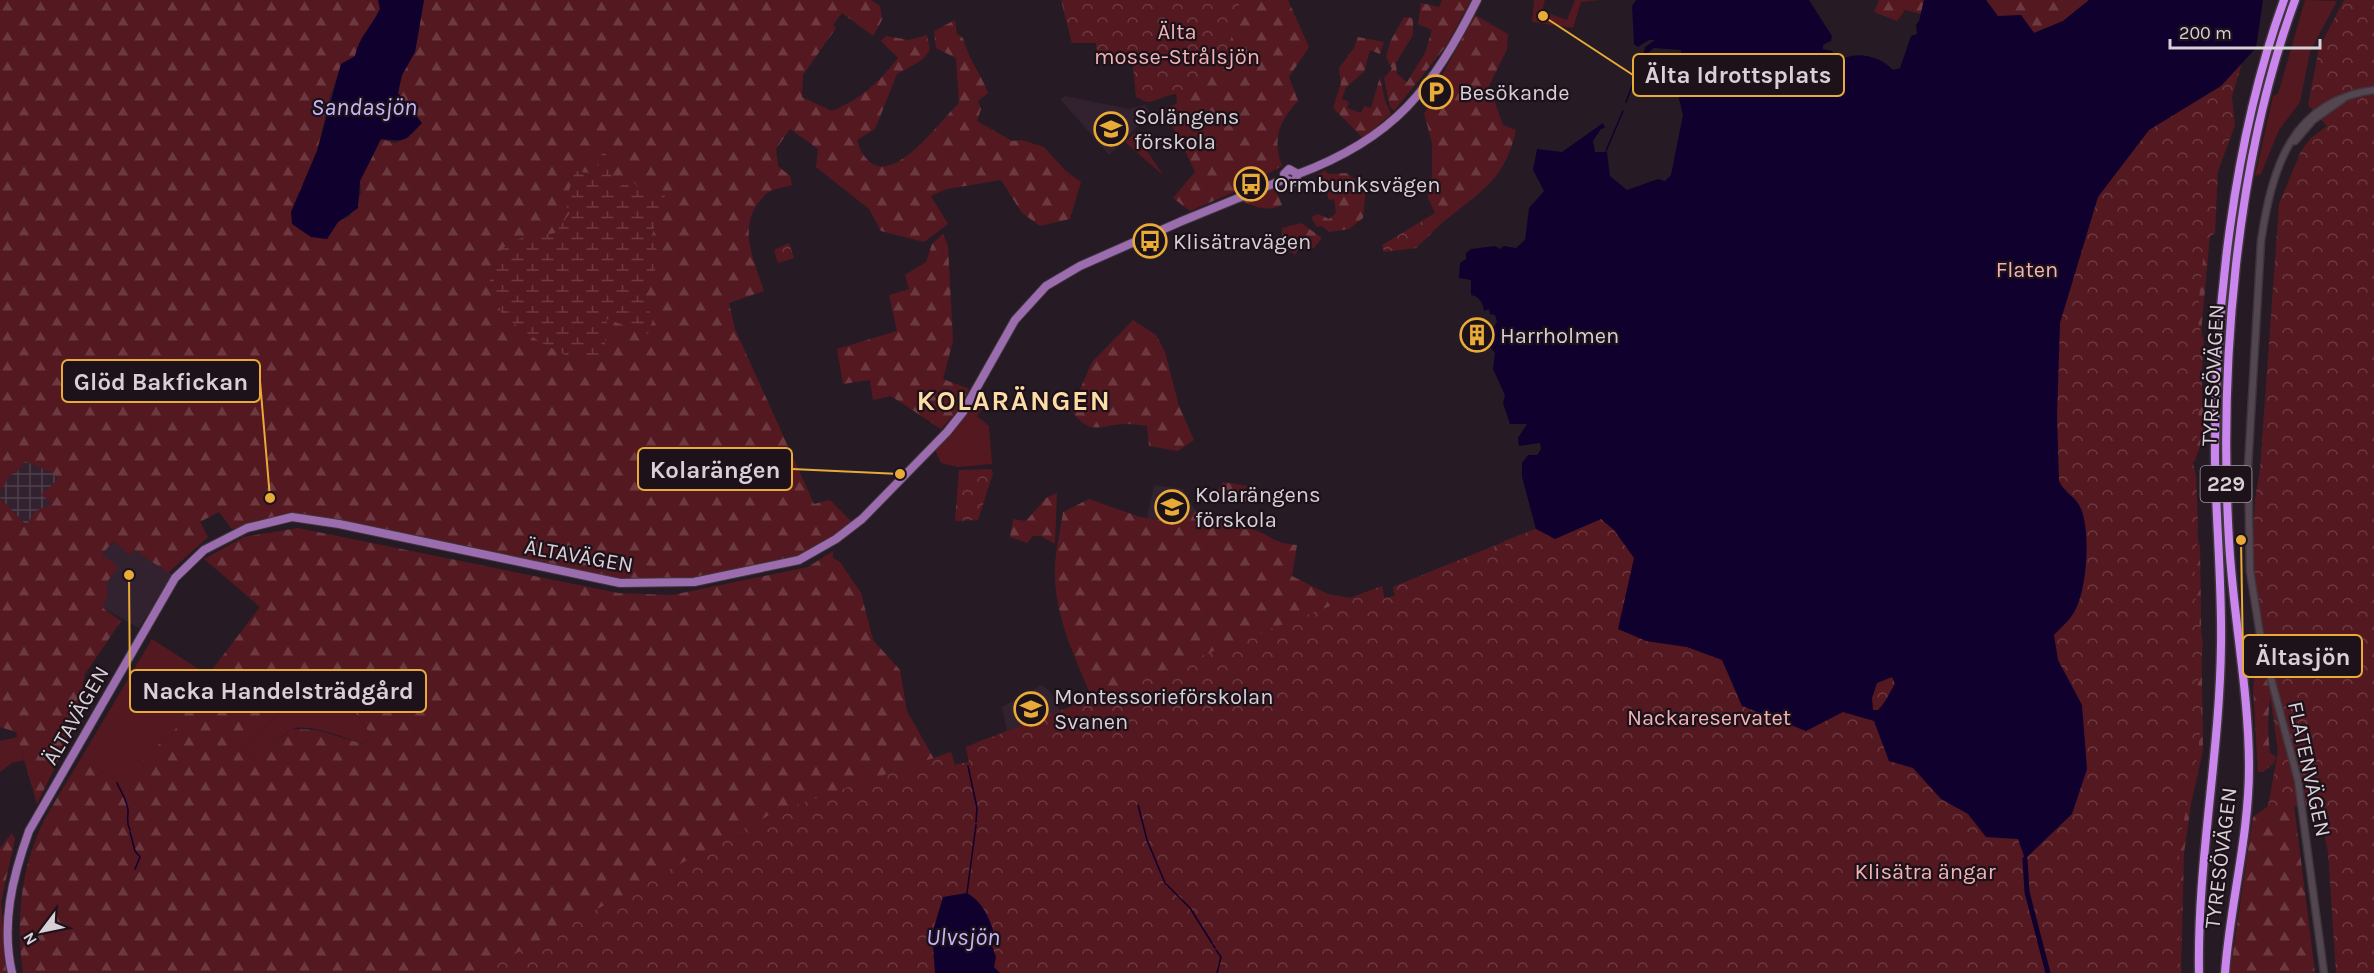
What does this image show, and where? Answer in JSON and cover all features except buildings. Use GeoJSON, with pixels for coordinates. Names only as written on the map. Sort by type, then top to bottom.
{"type":"FeatureCollection","features":[{"type":"Feature","properties":{"kind":"highway","name":"TYRESÖVÄGEN"},"geometry":{"type":"LineString","coordinates":[[2199,973],[2201,874],[2221,665],[2215,455],[2222,301],[2232,221],[2251,120],[2284,0]]}},
{"type":"Feature","properties":{"kind":"highway","name":"TYRESÖVÄGEN"},"geometry":{"type":"LineString","coordinates":[[2225,973],[2246,818],[2249,768],[2247,718],[2232,580],[2227,507],[2227,396],[2230,331],[2241,234],[2253,165],[2271,80],[2295,0]]}},
{"type":"Feature","properties":{"kind":"main road","name":"ÄLTAVÄGEN"},"geometry":{"type":"LineString","coordinates":[[12,973],[7,939],[8,903],[18,860],[29,831],[175,578],[204,550],[248,528],[292,517],[339,524],[620,584],[694,582],[799,560],[836,539],[862,519],[947,432],[969,403],[1016,320],[1046,285],[1080,267],[1182,221],[1285,179],[1294,182],[1298,174],[1359,147],[1399,116],[1446,57],[1477,0]]}},
{"type":"Feature","properties":{"kind":"street","name":"FLATENVÄGEN"},"geometry":{"type":"LineString","coordinates":[[2324,973],[2308,838],[2298,780],[2261,641],[2250,571],[2247,524],[2250,426],[2261,241],[2269,198],[2289,148],[2313,120],[2345,97],[2374,90]]}},
{"type":"Feature","properties":{"kind":"shaded area","name":"Solängens förskola"},"geometry":{"type":"Polygon","coordinates":[[[1065,96],[1129,109],[1145,105],[1151,113],[1109,155],[1060,99],[1065,96]]]}},
{"type":"Feature","properties":{"kind":"shaded area"},"geometry":{"type":"Polygon","coordinates":[[[25,461],[53,473],[58,479],[54,502],[26,525],[0,498],[0,492],[10,475],[18,471],[25,461]]]}},
{"type":"Feature","properties":{"kind":"shaded area","name":"Kolarängens förskola"},"geometry":{"type":"Polygon","coordinates":[[[1154,485],[1183,489],[1195,510],[1182,523],[1147,518],[1154,485]]]}},
{"type":"Feature","properties":{"kind":"shaded area"},"geometry":{"type":"Polygon","coordinates":[[[113,541],[130,555],[135,550],[173,575],[139,628],[103,608],[107,598],[102,555],[113,541]]]}},
{"type":"Feature","properties":{"kind":"shaded area","name":"Montessorieförskolan Svanen"},"geometry":{"type":"Polygon","coordinates":[[[1042,685],[1051,693],[1060,711],[1007,731],[1002,707],[1042,685]]]}},
{"type":"Feature","properties":{"kind":"green space"},"geometry":{"type":"Polygon","coordinates":[[[0,0],[378,0],[380,9],[359,43],[355,56],[341,65],[331,94],[317,151],[291,212],[327,239],[338,222],[350,216],[361,193],[360,181],[381,139],[395,143],[410,137],[398,93],[402,75],[415,52],[424,0],[871,0],[880,6],[882,20],[873,36],[842,13],[833,25],[836,28],[803,75],[802,97],[832,111],[852,101],[868,89],[898,58],[881,41],[886,36],[909,40],[927,35],[930,50],[922,60],[897,74],[875,129],[857,140],[864,155],[876,165],[889,166],[902,160],[915,149],[959,103],[956,58],[936,48],[934,31],[955,20],[957,34],[963,38],[988,93],[978,101],[981,109],[977,121],[1012,141],[1022,140],[1044,147],[1066,171],[1081,182],[1070,219],[1040,226],[1022,213],[1001,180],[947,189],[931,196],[948,224],[924,242],[881,231],[869,209],[816,167],[818,149],[790,129],[776,149],[778,166],[790,176],[792,185],[766,194],[751,217],[749,229],[749,241],[764,291],[729,303],[735,329],[814,504],[830,500],[853,523],[811,550],[768,565],[718,575],[643,582],[621,582],[291,515],[232,529],[219,512],[200,522],[208,537],[168,573],[135,550],[130,555],[113,541],[102,555],[119,567],[107,582],[107,598],[103,608],[121,621],[85,674],[79,705],[61,755],[37,804],[16,732],[0,727],[0,498],[26,525],[36,511],[53,503],[41,495],[58,479],[53,473],[25,461],[18,471],[10,475],[0,492],[0,0]]]}},
{"type":"Feature","properties":{"kind":"green space"},"geometry":{"type":"Polygon","coordinates":[[[1061,0],[1288,0],[1309,47],[1289,77],[1298,101],[1286,116],[1279,131],[1278,147],[1282,166],[1234,192],[1190,211],[1173,198],[1195,172],[1180,140],[1193,132],[1177,103],[1176,94],[1155,98],[1151,102],[1136,97],[1132,52],[1097,55],[1096,43],[1072,43],[1061,0]]]}},
{"type":"Feature","properties":{"kind":"green space","name":"Älta mosse-Strålsjön"},"geometry":{"type":"Polygon","coordinates":[[[1062,0],[1239,0],[1239,8],[1230,41],[1215,72],[1198,83],[1148,102],[1136,97],[1132,52],[1097,55],[1096,43],[1072,43],[1062,0]]]}},
{"type":"Feature","properties":{"kind":"green space"},"geometry":{"type":"Polygon","coordinates":[[[1442,0],[1471,0],[1446,46],[1394,111],[1390,107],[1384,78],[1392,69],[1386,57],[1390,42],[1404,17],[1413,18],[1413,35],[1396,63],[1397,74],[1407,82],[1425,53],[1432,30],[1418,24],[1421,3],[1439,7],[1442,0]]]}},
{"type":"Feature","properties":{"kind":"green space"},"geometry":{"type":"Polygon","coordinates":[[[1534,0],[1545,0],[1542,11],[1567,20],[1575,0],[1602,0],[1581,2],[1573,28],[1532,22],[1534,0]]]}},
{"type":"Feature","properties":{"kind":"green space"},"geometry":{"type":"Polygon","coordinates":[[[1879,0],[1924,0],[1921,14],[1905,10],[1897,21],[1874,12],[1879,0]]]}},
{"type":"Feature","properties":{"kind":"green space"},"geometry":{"type":"Polygon","coordinates":[[[1986,0],[2089,0],[2063,21],[2034,33],[2021,15],[1998,17],[1986,0]]]}},
{"type":"Feature","properties":{"kind":"green space","name":"Nackareservatet"},"geometry":{"type":"Polygon","coordinates":[[[2260,0],[2232,97],[2235,125],[2218,171],[2215,233],[2205,240],[2197,319],[2204,341],[2197,437],[2192,460],[2196,475],[2198,525],[2194,589],[2203,644],[2197,690],[2203,721],[2199,738],[2199,754],[2192,774],[2189,799],[2179,840],[2180,973],[480,973],[773,813],[951,752],[954,765],[969,762],[966,747],[1382,586],[1384,598],[1395,596],[1393,587],[1494,546],[1496,554],[1507,551],[1504,541],[1536,529],[2260,0]]]}},
{"type":"Feature","properties":{"kind":"green space"},"geometry":{"type":"Polygon","coordinates":[[[2305,0],[2337,1],[2310,52],[2300,102],[2279,130],[2261,174],[2255,176],[2273,96],[2278,94],[2305,0]]]}},
{"type":"Feature","properties":{"kind":"green space"},"geometry":{"type":"Polygon","coordinates":[[[2344,0],[2374,0],[2374,973],[2336,973],[2328,852],[2318,806],[2268,806],[2278,751],[2252,565],[2255,499],[2260,469],[2279,204],[2301,151],[2311,138],[2327,126],[2308,105],[2319,48],[2344,0]]]}},
{"type":"Feature","properties":{"kind":"green space"},"geometry":{"type":"Polygon","coordinates":[[[1475,15],[1508,34],[1507,49],[1489,86],[1503,125],[1516,130],[1511,147],[1498,173],[1480,192],[1443,222],[1435,213],[1428,198],[1427,187],[1432,177],[1432,143],[1424,113],[1449,84],[1441,77],[1475,15]]]}},
{"type":"Feature","properties":{"kind":"green space"},"geometry":{"type":"Polygon","coordinates":[[[1358,37],[1384,42],[1380,54],[1370,50],[1364,72],[1346,87],[1342,99],[1349,102],[1347,108],[1361,113],[1364,106],[1371,108],[1380,77],[1391,114],[1363,138],[1333,108],[1341,83],[1339,68],[1354,48],[1358,37]]]}},
{"type":"Feature","properties":{"kind":"green space"},"geometry":{"type":"Polygon","coordinates":[[[1177,103],[1193,133],[1180,140],[1163,111],[1177,103]]]}},
{"type":"Feature","properties":{"kind":"green space"},"geometry":{"type":"Polygon","coordinates":[[[1135,133],[1163,175],[1125,142],[1135,133]]]}},
{"type":"Feature","properties":{"kind":"green space"},"geometry":{"type":"Polygon","coordinates":[[[605,151],[615,189],[632,180],[645,196],[666,193],[651,238],[661,258],[642,296],[653,319],[648,334],[607,319],[604,356],[573,359],[540,342],[502,315],[489,278],[500,253],[512,241],[555,233],[570,213],[565,204],[575,171],[603,175],[591,153],[605,151]]]}},
{"type":"Feature","properties":{"kind":"green space"},"geometry":{"type":"Polygon","coordinates":[[[1325,170],[1328,174],[1346,173],[1366,187],[1363,218],[1349,229],[1329,232],[1322,226],[1317,227],[1311,217],[1318,214],[1329,219],[1336,213],[1334,199],[1329,200],[1324,183],[1317,175],[1325,170]]]}},
{"type":"Feature","properties":{"kind":"green space"},"geometry":{"type":"Polygon","coordinates":[[[1274,186],[1282,205],[1265,209],[1239,200],[1274,186]]]}},
{"type":"Feature","properties":{"kind":"green space"},"geometry":{"type":"Polygon","coordinates":[[[1435,213],[1443,222],[1416,248],[1384,252],[1382,245],[1435,213]]]}},
{"type":"Feature","properties":{"kind":"green space"},"geometry":{"type":"Polygon","coordinates":[[[1301,223],[1322,238],[1314,248],[1298,249],[1295,255],[1282,246],[1282,228],[1301,223]]]}},
{"type":"Feature","properties":{"kind":"green space","name":"Klisätra ängar"},"geometry":{"type":"Polygon","coordinates":[[[2211,224],[2200,344],[2204,434],[2195,461],[2183,470],[2200,547],[2203,750],[2191,804],[2184,853],[2181,973],[23,973],[20,917],[28,862],[50,809],[81,758],[120,783],[135,771],[152,749],[171,736],[208,675],[260,607],[204,559],[244,537],[298,528],[618,593],[672,595],[808,567],[833,551],[833,558],[840,562],[861,593],[873,640],[900,670],[907,711],[934,759],[951,752],[955,765],[969,762],[966,747],[1092,698],[1063,624],[1055,577],[1056,553],[1063,512],[1089,499],[1140,517],[1182,523],[1195,510],[1218,521],[1253,529],[1278,541],[1297,545],[1292,576],[1328,594],[1350,598],[1382,586],[1384,598],[1395,596],[1393,587],[1536,529],[2058,660],[2211,224]],[[333,684],[296,699],[238,750],[255,759],[292,729],[317,730],[363,744],[371,737],[333,684]]]}},
{"type":"Feature","properties":{"kind":"green space"},"geometry":{"type":"Polygon","coordinates":[[[943,234],[948,246],[953,341],[943,379],[969,389],[959,409],[941,429],[891,396],[873,400],[870,380],[843,384],[837,349],[897,331],[889,295],[909,289],[905,275],[926,262],[932,244],[943,234]]]}},
{"type":"Feature","properties":{"kind":"green space"},"geometry":{"type":"Polygon","coordinates":[[[789,243],[794,258],[778,263],[774,250],[789,243]]]}},
{"type":"Feature","properties":{"kind":"green space"},"geometry":{"type":"Polygon","coordinates":[[[1133,320],[1156,335],[1165,352],[1179,406],[1194,440],[1178,451],[1149,446],[1147,426],[1127,424],[1090,427],[1078,419],[1071,410],[1092,362],[1133,320]]]}},
{"type":"Feature","properties":{"kind":"green space"},"geometry":{"type":"Polygon","coordinates":[[[977,394],[984,396],[986,404],[977,416],[989,426],[992,464],[958,467],[941,463],[935,450],[964,417],[977,394]]]}},
{"type":"Feature","properties":{"kind":"green space"},"geometry":{"type":"Polygon","coordinates":[[[991,469],[993,473],[978,520],[955,521],[959,470],[991,469]]]}},
{"type":"Feature","properties":{"kind":"green space"},"geometry":{"type":"Polygon","coordinates":[[[1223,482],[1247,486],[1248,500],[1236,502],[1224,497],[1217,491],[1223,482]]]}},
{"type":"Feature","properties":{"kind":"green space"},"geometry":{"type":"Polygon","coordinates":[[[1057,493],[1055,544],[1041,536],[1033,536],[1027,543],[1010,537],[1013,519],[1026,521],[1046,498],[1057,493]]]}},
{"type":"Feature","properties":{"kind":"green space"},"geometry":{"type":"Polygon","coordinates":[[[152,639],[208,675],[171,736],[152,749],[136,771],[120,783],[81,758],[152,639]]]}},
{"type":"Feature","properties":{"kind":"green space"},"geometry":{"type":"Polygon","coordinates":[[[2258,661],[2271,696],[2268,721],[2269,746],[2270,753],[2276,757],[2274,763],[2263,772],[2258,772],[2253,687],[2258,661]]]}},
{"type":"Feature","properties":{"kind":"green space"},"geometry":{"type":"Polygon","coordinates":[[[333,684],[371,737],[363,744],[316,729],[298,728],[286,733],[255,759],[238,750],[296,699],[333,684]]]}},
{"type":"Feature","properties":{"kind":"green space"},"geometry":{"type":"Polygon","coordinates":[[[18,737],[24,760],[12,763],[0,772],[0,741],[18,737]]]}},
{"type":"Feature","properties":{"kind":"green space"},"geometry":{"type":"Polygon","coordinates":[[[2290,790],[2294,805],[2315,973],[2230,973],[2253,817],[2290,790]]]}},
{"type":"Feature","properties":{"kind":"green space"},"geometry":{"type":"Polygon","coordinates":[[[12,833],[15,839],[1,902],[7,973],[0,973],[0,848],[12,833]]]}},
{"type":"Feature","properties":{"kind":"water","name":"Sandasjön"},"geometry":{"type":"Polygon","coordinates":[[[378,0],[424,0],[415,52],[402,75],[398,93],[422,123],[404,139],[381,139],[360,181],[358,208],[338,222],[327,239],[311,237],[292,224],[291,212],[317,151],[341,64],[355,56],[359,43],[380,9],[378,0]]]}},
{"type":"Feature","properties":{"kind":"water"},"geometry":{"type":"Polygon","coordinates":[[[1636,0],[1809,0],[1832,36],[1831,41],[1823,45],[1823,49],[1832,51],[1835,56],[1842,59],[1855,55],[1876,58],[1893,70],[1900,68],[1911,36],[1917,34],[1916,25],[1924,0],[1986,0],[1998,16],[2021,15],[2034,33],[2063,21],[2089,0],[2263,0],[2256,48],[2221,86],[2149,130],[2098,197],[2060,323],[2057,416],[2059,481],[2081,509],[2087,547],[2082,592],[2078,605],[2071,617],[2054,635],[2058,660],[2082,705],[2087,769],[2072,814],[2025,859],[2018,839],[1986,837],[1968,814],[1941,799],[1913,768],[1889,761],[1874,721],[1843,712],[1806,731],[1742,706],[1722,660],[1687,647],[1646,641],[1618,629],[1634,558],[1614,530],[1601,519],[1555,539],[1536,529],[1522,477],[1522,463],[1528,455],[1537,455],[1541,449],[1540,443],[1519,446],[1518,438],[1527,424],[1510,424],[1503,403],[1505,395],[1493,369],[1495,353],[1485,341],[1497,322],[1495,315],[1490,314],[1489,309],[1484,311],[1480,300],[1471,295],[1471,280],[1459,278],[1460,263],[1466,259],[1466,253],[1471,249],[1495,246],[1500,249],[1504,246],[1516,248],[1525,240],[1529,208],[1544,191],[1533,170],[1537,149],[1562,152],[1603,123],[1605,128],[1601,129],[1593,141],[1595,152],[1607,152],[1610,176],[1627,190],[1658,179],[1665,181],[1671,175],[1683,115],[1679,99],[1681,50],[1654,48],[1643,57],[1645,47],[1655,40],[1649,40],[1638,47],[1634,44],[1632,6],[1636,0]],[[1892,677],[1877,683],[1872,698],[1873,710],[1881,707],[1895,684],[1892,677]]]}},
{"type":"Feature","properties":{"kind":"water","name":"Ulvsjön"},"geometry":{"type":"Polygon","coordinates":[[[967,893],[979,903],[990,921],[997,943],[992,946],[996,957],[994,967],[1000,973],[935,973],[932,934],[943,897],[967,893]]]}},
{"type":"Feature","properties":{"kind":"waterway"},"geometry":{"type":"LineString","coordinates":[[1626,102],[1643,57]]}},
{"type":"Feature","properties":{"kind":"waterway"},"geometry":{"type":"LineString","coordinates":[[1606,151],[1623,111]]}},
{"type":"Feature","properties":{"kind":"waterway"},"geometry":{"type":"LineString","coordinates":[[968,766],[977,808],[976,822]]}},
{"type":"Feature","properties":{"kind":"waterway"},"geometry":{"type":"LineString","coordinates":[[117,783],[127,804],[130,830]]}},
{"type":"Feature","properties":{"kind":"waterway"},"geometry":{"type":"LineString","coordinates":[[1138,805],[1147,840],[1165,883],[1190,908],[1212,943]]}},
{"type":"Feature","properties":{"kind":"waterway"},"geometry":{"type":"LineString","coordinates":[[967,893],[976,825]]}},
{"type":"Feature","properties":{"kind":"waterway"},"geometry":{"type":"LineString","coordinates":[[130,832],[135,851],[140,857],[135,869]]}},
{"type":"Feature","properties":{"kind":"waterway"},"geometry":{"type":"LineString","coordinates":[[2025,859],[2027,892],[2048,973]]}},
{"type":"Feature","properties":{"kind":"waterway"},"geometry":{"type":"LineString","coordinates":[[1216,950],[1221,957],[1217,973]]}},
{"type":"Feature","properties":{"kind":"place","name":"Älta Idrottsplats"},"geometry":{"type":"Point","coordinates":[1543,16]}},
{"type":"Feature","properties":{"kind":"place","name":"Besökande"},"geometry":{"type":"Point","coordinates":[1436,92]}},
{"type":"Feature","properties":{"kind":"place","name":"Solängens förskola"},"geometry":{"type":"Point","coordinates":[1111,129]}},
{"type":"Feature","properties":{"kind":"place","name":"Ormbunksvägen"},"geometry":{"type":"Point","coordinates":[1251,184]}},
{"type":"Feature","properties":{"kind":"place","name":"Klisätravägen"},"geometry":{"type":"Point","coordinates":[1150,241]}},
{"type":"Feature","properties":{"kind":"place","name":"Harrholmen"},"geometry":{"type":"Point","coordinates":[1477,335]}},
{"type":"Feature","properties":{"kind":"place","name":"Kolarängen"},"geometry":{"type":"Point","coordinates":[900,474]}},
{"type":"Feature","properties":{"kind":"place","name":"Glöd Bakfickan"},"geometry":{"type":"Point","coordinates":[270,498]}},
{"type":"Feature","properties":{"kind":"place","name":"Kolarängens förskola"},"geometry":{"type":"Point","coordinates":[1172,507]}},
{"type":"Feature","properties":{"kind":"place","name":"Ältasjön"},"geometry":{"type":"Point","coordinates":[2241,540]}},
{"type":"Feature","properties":{"kind":"place","name":"Nacka Handelsträdgård"},"geometry":{"type":"Point","coordinates":[129,575]}},
{"type":"Feature","properties":{"kind":"place","name":"Montessorieförskolan Svanen"},"geometry":{"type":"Point","coordinates":[1031,709]}},
{"type":"Feature","properties":{"kind":"district","name":"KOLARÄNGEN"},"geometry":{"type":"Point","coordinates":[1014,400]}},
{"type":"Feature","properties":{"kind":"park label","name":"Flaten"},"geometry":{"type":"Point","coordinates":[2027,269]}}]}
